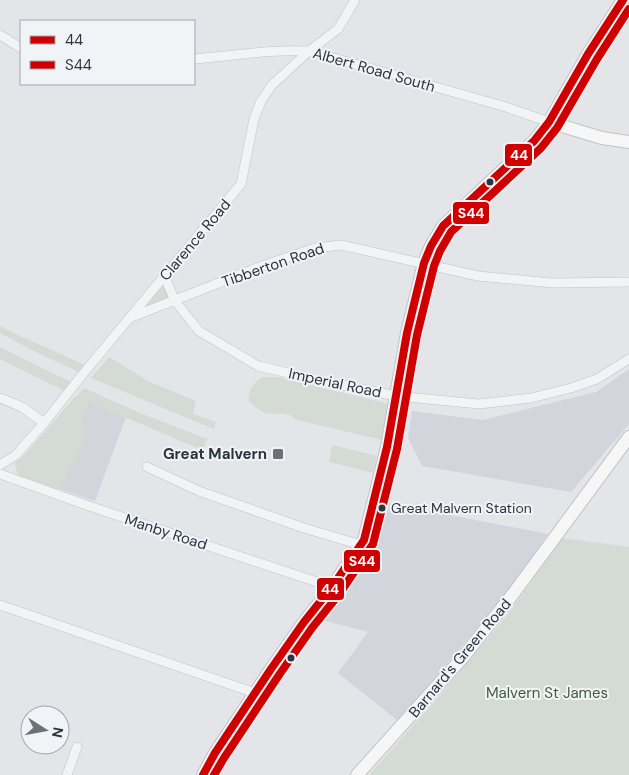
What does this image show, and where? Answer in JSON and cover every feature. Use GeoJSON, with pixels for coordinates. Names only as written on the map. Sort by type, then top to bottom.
{"type":"FeatureCollection","features":[{"type":"Feature","properties":{"kind":"street","name":"Clarence Road"},"geometry":{"type":"LineString","coordinates":[[0,464],[16,455],[44,423],[241,184],[254,119],[261,101],[272,85],[309,51],[338,29],[355,0]]}},
{"type":"Feature","properties":{"kind":"street"},"geometry":{"type":"LineString","coordinates":[[203,775],[215,753],[304,622],[332,587],[364,540],[384,464],[407,333],[424,263],[431,246],[443,226],[534,141],[549,122],[588,54],[623,0]]}},
{"type":"Feature","properties":{"kind":"street"},"geometry":{"type":"LineString","coordinates":[[0,35],[20,47]]}},
{"type":"Feature","properties":{"kind":"street","name":"Albert Road South"},"geometry":{"type":"LineString","coordinates":[[195,59],[258,51],[309,51],[506,107],[549,122]]}},
{"type":"Feature","properties":{"kind":"street"},"geometry":{"type":"LineString","coordinates":[[549,122],[602,138],[629,142]]}},
{"type":"Feature","properties":{"kind":"street","name":"Tibberton Road"},"geometry":{"type":"LineString","coordinates":[[129,318],[262,266],[315,248],[341,245],[478,276],[552,282],[629,282]]}},
{"type":"Feature","properties":{"kind":"street","name":"Imperial Road"},"geometry":{"type":"LineString","coordinates":[[164,276],[175,300],[199,331],[258,366],[396,396],[479,404],[531,398],[597,379],[629,359]]}},
{"type":"Feature","properties":{"kind":"street"},"geometry":{"type":"LineString","coordinates":[[0,398],[22,407],[44,423]]}},
{"type":"Feature","properties":{"kind":"street","name":"Barnard's Green Road"},"geometry":{"type":"LineString","coordinates":[[357,775],[464,656],[629,437]]}},
{"type":"Feature","properties":{"kind":"street"},"geometry":{"type":"LineString","coordinates":[[147,467],[199,491],[304,528],[361,545]]}},
{"type":"Feature","properties":{"kind":"street","name":"Manby Road"},"geometry":{"type":"LineString","coordinates":[[0,474],[332,587]]}},
{"type":"Feature","properties":{"kind":"street"},"geometry":{"type":"LineString","coordinates":[[0,604],[256,693]]}},
{"type":"Feature","properties":{"kind":"street"},"geometry":{"type":"LineString","coordinates":[[67,775],[77,747]]}},
{"type":"Feature","properties":{"kind":"shaded area"},"geometry":{"type":"Polygon","coordinates":[[[629,369],[629,424],[571,492],[422,466],[408,438],[412,411],[483,420],[596,392],[629,369]]]}},
{"type":"Feature","properties":{"kind":"shaded area"},"geometry":{"type":"Polygon","coordinates":[[[76,396],[126,417],[95,501],[18,475],[15,463],[24,456],[76,396]]]}},
{"type":"Feature","properties":{"kind":"shaded area","name":"Malvern St James"},"geometry":{"type":"Polygon","coordinates":[[[387,503],[548,534],[508,592],[398,721],[338,673],[368,632],[322,620],[352,581],[377,540],[387,503]]]}},
{"type":"Feature","properties":{"kind":"green space"},"geometry":{"type":"Polygon","coordinates":[[[163,282],[170,298],[144,307],[163,282]]]}},
{"type":"Feature","properties":{"kind":"green space"},"geometry":{"type":"Polygon","coordinates":[[[0,326],[85,365],[78,372],[0,333],[0,326]]]}},
{"type":"Feature","properties":{"kind":"green space"},"geometry":{"type":"Polygon","coordinates":[[[0,347],[71,382],[65,391],[0,359],[0,347]]]}},
{"type":"Feature","properties":{"kind":"green space"},"geometry":{"type":"Polygon","coordinates":[[[109,357],[148,381],[196,401],[193,414],[216,422],[214,429],[91,378],[109,357]]]}},
{"type":"Feature","properties":{"kind":"green space"},"geometry":{"type":"Polygon","coordinates":[[[262,377],[278,377],[389,404],[382,440],[297,420],[285,414],[271,414],[262,411],[249,402],[249,394],[251,388],[262,377]]]}},
{"type":"Feature","properties":{"kind":"green space"},"geometry":{"type":"Polygon","coordinates":[[[84,388],[140,413],[207,439],[202,450],[89,402],[81,424],[89,427],[78,457],[58,489],[18,475],[15,463],[24,456],[84,388]]]}},
{"type":"Feature","properties":{"kind":"green space"},"geometry":{"type":"Polygon","coordinates":[[[332,445],[377,456],[373,473],[329,462],[332,445]]]}},
{"type":"Feature","properties":{"kind":"green space","name":"Malvern St James"},"geometry":{"type":"Polygon","coordinates":[[[563,538],[629,547],[629,775],[369,775],[508,614],[563,538]]]}},
{"type":"Feature","properties":{"kind":"transit line","name":"44"},"geometry":{"type":"LineString","coordinates":[[203,775],[215,753],[271,669],[304,622],[332,587],[364,540],[387,447],[407,333],[424,263],[431,246],[443,226],[534,141],[549,122],[588,54],[623,0]]}},
{"type":"Feature","properties":{"kind":"transit line","name":"S44"},"geometry":{"type":"LineString","coordinates":[[214,775],[279,675],[312,628],[340,593],[373,544],[397,449],[417,335],[434,266],[440,251],[451,232],[541,148],[557,128],[629,9]]}},
{"type":"Feature","properties":{"kind":"place","name":"Great Malvern"},"geometry":{"type":"Point","coordinates":[278,454]}},
{"type":"Feature","properties":{"kind":"place","name":"Great Malvern Station"},"geometry":{"type":"Point","coordinates":[382,508]}}]}
